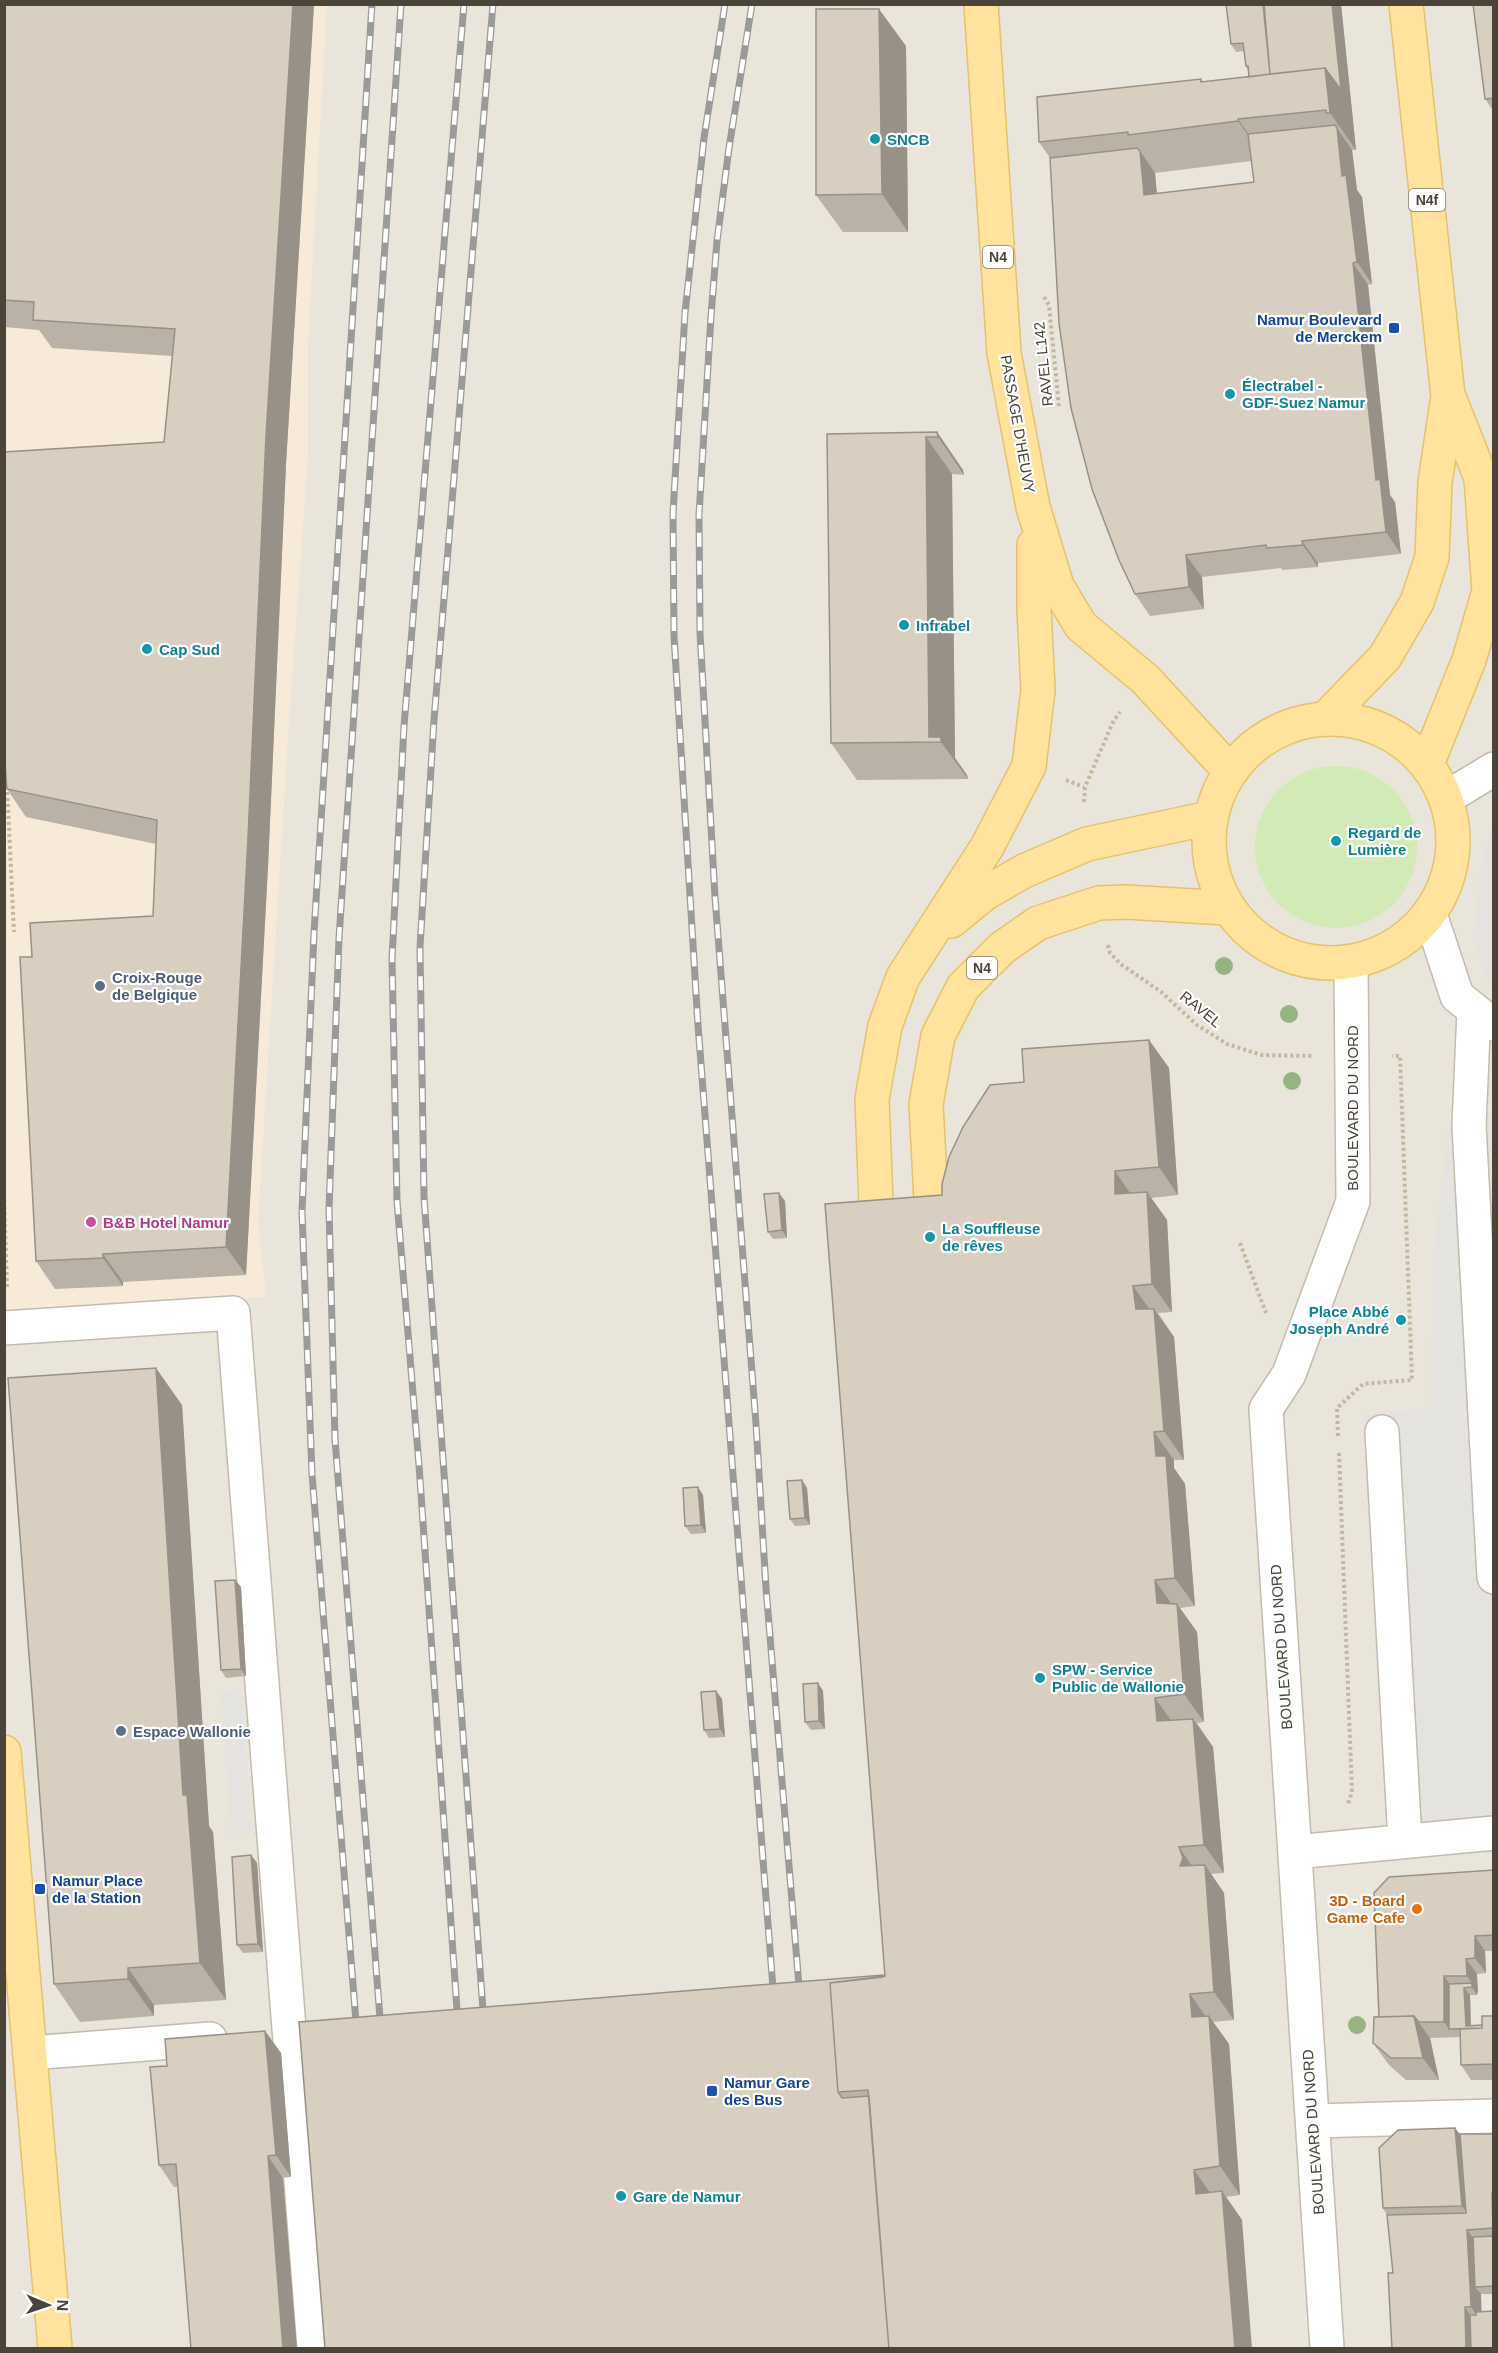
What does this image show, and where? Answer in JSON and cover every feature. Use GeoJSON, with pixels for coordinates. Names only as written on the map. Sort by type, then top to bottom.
{"type":"FeatureCollection","features":[{"type":"Feature","properties":{"kind":"main road","name":"PASSAGE D'HEUVY"},"geometry":{"type":"LineString","coordinates":[[981,4],[1004,353],[1033,507],[1057,586],[1081,626],[1145,679],[1230,771]]}},
{"type":"Feature","properties":{"kind":"main road","name":"N4f"},"geometry":{"type":"LineString","coordinates":[[1326,718],[1385,657],[1417,602],[1432,557],[1435,482],[1448,396],[1406,4]]}},
{"type":"Feature","properties":{"kind":"main road","name":"N4f"},"geometry":{"type":"LineString","coordinates":[[1426,764],[1468,660],[1491,595],[1481,478],[1448,396]]}},
{"type":"Feature","properties":{"kind":"main road","name":"N4"},"geometry":{"type":"LineString","coordinates":[[878,1230],[872,1099],[885,1026],[903,977],[987,847],[1029,766],[1038,690],[1033,507]]}},
{"type":"Feature","properties":{"kind":"main road"},"geometry":{"type":"LineString","coordinates":[[1326,718],[1364,723],[1398,738],[1426,764],[1446,798],[1454,837],[1448,878],[1430,914],[1395,946],[1351,963],[1315,964],[1281,954],[1251,935],[1227,908],[1210,865],[1210,818],[1217,794],[1230,771],[1256,743],[1289,726],[1326,718]]}},
{"type":"Feature","properties":{"kind":"main road","name":"N4"},"geometry":{"type":"LineString","coordinates":[[929,938],[984,894],[1024,871],[1087,844],[1210,818]]}},
{"type":"Feature","properties":{"kind":"main road","name":"N4"},"geometry":{"type":"LineString","coordinates":[[932,1218],[926,1104],[938,1036],[963,987],[1002,948],[1038,923],[1099,903],[1126,902],[1227,908]]}},
{"type":"Feature","properties":{"kind":"main road"},"geometry":{"type":"LineString","coordinates":[[4,1752],[55,2349]]}},
{"type":"Feature","properties":{"kind":"street"},"geometry":{"type":"LineString","coordinates":[[1446,798],[1494,769]]}},
{"type":"Feature","properties":{"kind":"street"},"geometry":{"type":"LineString","coordinates":[[1430,914],[1457,996],[1484,1017],[1469,1126],[1494,1577]]}},
{"type":"Feature","properties":{"kind":"street","name":"BOULEVARD DU NORD"},"geometry":{"type":"LineString","coordinates":[[1327,2349],[1266,1409],[1289,1374],[1353,1201],[1351,963]]}},
{"type":"Feature","properties":{"kind":"street"},"geometry":{"type":"LineString","coordinates":[[7,1328],[233,1313],[265,2034],[314,2349]]}},
{"type":"Feature","properties":{"kind":"street"},"geometry":{"type":"LineString","coordinates":[[1382,1432],[1405,1841]]}},
{"type":"Feature","properties":{"kind":"street"},"geometry":{"type":"LineString","coordinates":[[1295,1852],[1494,1833]]}},
{"type":"Feature","properties":{"kind":"street"},"geometry":{"type":"LineString","coordinates":[[30,2054],[265,2034]]}},
{"type":"Feature","properties":{"kind":"street"},"geometry":{"type":"LineString","coordinates":[[1313,2121],[1494,2116]]}},
{"type":"Feature","properties":{"kind":"path","name":"RAVEL L142"},"geometry":{"type":"LineString","coordinates":[[1043,296],[1049,305],[1059,410]]}},
{"type":"Feature","properties":{"kind":"path"},"geometry":{"type":"LineString","coordinates":[[1084,808],[1085,787],[1113,722],[1127,703]]}},
{"type":"Feature","properties":{"kind":"path"},"geometry":{"type":"LineString","coordinates":[[7,780],[14,932]]}},
{"type":"Feature","properties":{"kind":"path","name":"RAVEL"},"geometry":{"type":"LineString","coordinates":[[1107,942],[1110,953],[1122,966],[1160,991],[1197,1024],[1227,1044],[1262,1055],[1312,1056]]}},
{"type":"Feature","properties":{"kind":"path"},"geometry":{"type":"LineString","coordinates":[[4,1194],[7,1328]]}},
{"type":"Feature","properties":{"kind":"path"},"geometry":{"type":"LineString","coordinates":[[1240,1243],[1289,1374]]}},
{"type":"Feature","properties":{"kind":"shaded area"},"geometry":{"type":"Polygon","coordinates":[[[5,5],[1493,5],[1493,2348],[5,2348],[5,5]]]}},
{"type":"Feature","properties":{"kind":"shaded area","name":"Cap Sud"},"geometry":{"type":"Polygon","coordinates":[[[5,5],[327,5],[308,345],[308,453],[258,1222],[266,1297],[5,1312],[5,5]]]}},
{"type":"Feature","properties":{"kind":"shaded area"},"geometry":{"type":"Polygon","coordinates":[[[1493,825],[1493,989],[1473,942],[1481,865],[1493,825]]]}},
{"type":"Feature","properties":{"kind":"shaded area"},"geometry":{"type":"Polygon","coordinates":[[[1493,1116],[1493,1853],[1390,1859],[1375,1644],[1363,1415],[1431,1408],[1433,1261],[1449,1119],[1493,1116]]]}},
{"type":"Feature","properties":{"kind":"shaded area"},"geometry":{"type":"Polygon","coordinates":[[[241,1690],[252,1832],[231,1833],[221,1691],[241,1690]]]}},
{"type":"Feature","properties":{"kind":"green space"},"geometry":{"type":"Polygon","coordinates":[[[1336,766],[1367,772],[1393,790],[1411,816],[1417,847],[1411,878],[1393,904],[1367,922],[1336,928],[1305,922],[1279,904],[1261,878],[1255,847],[1261,816],[1279,790],[1305,772],[1336,766]]]}},
{"type":"Feature","properties":{"kind":"building","name":"Cap Sud"},"geometry":{"type":"Polygon","coordinates":[[[4,4],[293,4],[266,436],[248,838],[226,1247],[103,1254],[103,1258],[36,1261],[20,957],[32,957],[30,923],[153,916],[157,820],[7,789],[4,752],[4,452],[164,442],[175,329],[33,320],[34,302],[4,300],[4,4]]]}},
{"type":"Feature","properties":{"kind":"building"},"geometry":{"type":"Polygon","coordinates":[[[1226,4],[1264,4],[1270,74],[1249,77],[1243,43],[1231,44],[1226,4]]]}},
{"type":"Feature","properties":{"kind":"building"},"geometry":{"type":"Polygon","coordinates":[[[1263,4],[1332,4],[1341,90],[1325,68],[1270,74],[1263,4]]]}},
{"type":"Feature","properties":{"kind":"building"},"geometry":{"type":"Polygon","coordinates":[[[1473,4],[1494,4],[1494,98],[1485,99],[1473,4]]]}},
{"type":"Feature","properties":{"kind":"building"},"geometry":{"type":"Polygon","coordinates":[[[816,9],[879,9],[882,194],[816,195],[816,9]]]}},
{"type":"Feature","properties":{"kind":"building"},"geometry":{"type":"Polygon","coordinates":[[[1325,68],[1330,113],[1326,113],[1326,110],[1238,119],[1238,121],[1128,135],[1128,132],[1039,142],[1037,97],[1325,68]]]}},
{"type":"Feature","properties":{"kind":"building","name":"Électrabel - GDF-Suez Namur"},"geometry":{"type":"Polygon","coordinates":[[[1335,125],[1342,176],[1346,175],[1357,262],[1353,263],[1376,480],[1380,479],[1386,532],[1302,541],[1303,545],[1267,548],[1266,545],[1186,555],[1189,587],[1135,594],[1119,560],[1092,489],[1071,408],[1059,323],[1050,158],[1137,148],[1140,151],[1144,195],[1254,182],[1248,134],[1335,125]]]}},
{"type":"Feature","properties":{"kind":"building","name":"Infrabel"},"geometry":{"type":"Polygon","coordinates":[[[937,432],[938,437],[926,437],[929,737],[941,737],[941,742],[831,743],[827,434],[937,432]]]}},
{"type":"Feature","properties":{"kind":"building","name":"SPW - Service Public de Wallonie"},"geometry":{"type":"Polygon","coordinates":[[[1149,1040],[1159,1167],[1115,1171],[1115,1194],[1147,1192],[1152,1284],[1133,1286],[1136,1309],[1154,1309],[1164,1431],[1154,1432],[1156,1456],[1166,1456],[1175,1578],[1155,1580],[1157,1603],[1177,1604],[1184,1694],[1155,1698],[1157,1721],[1193,1719],[1204,1845],[1179,1847],[1183,1858],[1180,1866],[1205,1865],[1214,1992],[1190,1994],[1192,2017],[1209,2016],[1220,2166],[1194,2170],[1196,2194],[1222,2191],[1235,2349],[889,2349],[868,2090],[838,2092],[830,1983],[885,1976],[825,1204],[942,1195],[942,1184],[949,1157],[963,1127],[990,1085],[1024,1082],[1022,1049],[1149,1040]]]}},
{"type":"Feature","properties":{"kind":"building"},"geometry":{"type":"Polygon","coordinates":[[[779,1193],[782,1230],[768,1232],[764,1194],[779,1193]]]}},
{"type":"Feature","properties":{"kind":"building"},"geometry":{"type":"Polygon","coordinates":[[[156,1368],[183,1795],[187,1795],[200,1963],[128,1968],[128,1979],[54,1984],[8,1378],[156,1368]]]}},
{"type":"Feature","properties":{"kind":"building"},"geometry":{"type":"Polygon","coordinates":[[[802,1480],[805,1518],[790,1519],[787,1481],[802,1480]]]}},
{"type":"Feature","properties":{"kind":"building"},"geometry":{"type":"Polygon","coordinates":[[[698,1487],[701,1525],[685,1526],[683,1488],[698,1487]]]}},
{"type":"Feature","properties":{"kind":"building"},"geometry":{"type":"Polygon","coordinates":[[[235,1580],[241,1669],[221,1670],[215,1581],[235,1580]]]}},
{"type":"Feature","properties":{"kind":"building"},"geometry":{"type":"Polygon","coordinates":[[[818,1683],[819,1721],[805,1722],[803,1684],[818,1683]]]}},
{"type":"Feature","properties":{"kind":"building"},"geometry":{"type":"Polygon","coordinates":[[[716,1691],[720,1729],[704,1730],[701,1692],[716,1691]]]}},
{"type":"Feature","properties":{"kind":"building"},"geometry":{"type":"Polygon","coordinates":[[[251,1855],[258,1944],[237,1945],[232,1857],[251,1855]]]}},
{"type":"Feature","properties":{"kind":"building"},"geometry":{"type":"Polygon","coordinates":[[[1494,1870],[1494,1935],[1475,1936],[1475,1958],[1466,1959],[1467,1976],[1444,1976],[1444,2022],[1419,2022],[1414,2016],[1379,2017],[1374,1893],[1389,1877],[1494,1870]]]}},
{"type":"Feature","properties":{"kind":"building","name":"Gare de Namur"},"geometry":{"type":"Polygon","coordinates":[[[883,1975],[883,1977],[830,1983],[838,2092],[842,2098],[869,2096],[889,2349],[325,2349],[299,2022],[883,1975]]]}},
{"type":"Feature","properties":{"kind":"building"},"geometry":{"type":"Polygon","coordinates":[[[1472,1983],[1472,1987],[1464,1988],[1466,2026],[1482,2025],[1482,2028],[1449,2029],[1449,1984],[1472,1983]]]}},
{"type":"Feature","properties":{"kind":"building"},"geometry":{"type":"Polygon","coordinates":[[[1414,2016],[1423,2058],[1391,2058],[1373,2043],[1374,2017],[1414,2016]]]}},
{"type":"Feature","properties":{"kind":"building"},"geometry":{"type":"Polygon","coordinates":[[[1482,2016],[1494,2016],[1494,2064],[1461,2065],[1460,2029],[1482,2028],[1482,2016]]]}},
{"type":"Feature","properties":{"kind":"building"},"geometry":{"type":"Polygon","coordinates":[[[265,2031],[276,2155],[268,2156],[283,2349],[191,2349],[176,2164],[159,2165],[150,2067],[167,2066],[165,2039],[265,2031]]]}},
{"type":"Feature","properties":{"kind":"building"},"geometry":{"type":"Polygon","coordinates":[[[1455,2128],[1462,2206],[1383,2208],[1379,2148],[1398,2130],[1455,2128]]]}},
{"type":"Feature","properties":{"kind":"building"},"geometry":{"type":"Polygon","coordinates":[[[1460,2134],[1494,2134],[1493,2228],[1467,2230],[1471,2307],[1465,2307],[1466,2349],[1392,2349],[1388,2273],[1393,2273],[1387,2215],[1466,2213],[1460,2134]]]}},
{"type":"Feature","properties":{"kind":"building"},"geometry":{"type":"Polygon","coordinates":[[[1494,2236],[1494,2286],[1475,2287],[1473,2237],[1494,2236]]]}},
{"type":"Feature","properties":{"kind":"building"},"geometry":{"type":"Polygon","coordinates":[[[1494,2311],[1494,2349],[1471,2349],[1470,2315],[1476,2315],[1476,2312],[1494,2311]]]}},
{"type":"Feature","properties":{"kind":"railway"},"geometry":{"type":"LineString","coordinates":[[357,2034],[312,1474],[302,1212],[314,933],[372,4]]}},
{"type":"Feature","properties":{"kind":"railway"},"geometry":{"type":"LineString","coordinates":[[381,2031],[335,1439],[329,1208],[339,938],[401,4]]}},
{"type":"Feature","properties":{"kind":"railway"},"geometry":{"type":"LineString","coordinates":[[458,2024],[419,1465],[397,1201],[392,959],[404,726],[464,4]]}},
{"type":"Feature","properties":{"kind":"railway"},"geometry":{"type":"LineString","coordinates":[[484,2024],[424,1197],[420,947],[434,720],[493,4]]}},
{"type":"Feature","properties":{"kind":"railway"},"geometry":{"type":"LineString","coordinates":[[725,4],[704,138],[685,313],[673,513],[674,636],[698,1025],[774,2001]]}},
{"type":"Feature","properties":{"kind":"railway"},"geometry":{"type":"LineString","coordinates":[[752,4],[717,241],[699,515],[700,633],[715,897],[756,1424],[766,1588],[800,1998]]}},
{"type":"Feature","properties":{"kind":"place","name":"SNCB"},"geometry":{"type":"Point","coordinates":[875,139]}},
{"type":"Feature","properties":{"kind":"place","name":"Namur Boulevard de Merckem"},"geometry":{"type":"Point","coordinates":[1394,328]}},
{"type":"Feature","properties":{"kind":"place","name":"Électrabel - GDF-Suez Namur"},"geometry":{"type":"Point","coordinates":[1230,394]}},
{"type":"Feature","properties":{"kind":"place","name":"Infrabel"},"geometry":{"type":"Point","coordinates":[904,625]}},
{"type":"Feature","properties":{"kind":"place","name":"Cap Sud"},"geometry":{"type":"Point","coordinates":[147,649]}},
{"type":"Feature","properties":{"kind":"place","name":"Regard de Lumière"},"geometry":{"type":"Point","coordinates":[1336,841]}},
{"type":"Feature","properties":{"kind":"place","name":"Croix-Rouge de Belgique"},"geometry":{"type":"Point","coordinates":[100,986]}},
{"type":"Feature","properties":{"kind":"place","name":"B&B Hotel Namur"},"geometry":{"type":"Point","coordinates":[91,1222]}},
{"type":"Feature","properties":{"kind":"place","name":"La Souffleuse de rêves"},"geometry":{"type":"Point","coordinates":[930,1237]}},
{"type":"Feature","properties":{"kind":"place","name":"Place Abbé Joseph André"},"geometry":{"type":"Point","coordinates":[1401,1320]}},
{"type":"Feature","properties":{"kind":"place","name":"SPW - Service Public de Wallonie"},"geometry":{"type":"Point","coordinates":[1040,1678]}},
{"type":"Feature","properties":{"kind":"place","name":"Espace Wallonie"},"geometry":{"type":"Point","coordinates":[121,1731]}},
{"type":"Feature","properties":{"kind":"place","name":"Namur Place de la Station"},"geometry":{"type":"Point","coordinates":[40,1889]}},
{"type":"Feature","properties":{"kind":"place","name":"3D - Board Game Cafe"},"geometry":{"type":"Point","coordinates":[1417,1909]}},
{"type":"Feature","properties":{"kind":"place","name":"Namur Gare des Bus"},"geometry":{"type":"Point","coordinates":[712,2091]}},
{"type":"Feature","properties":{"kind":"place","name":"Gare de Namur"},"geometry":{"type":"Point","coordinates":[621,2196]}}]}
